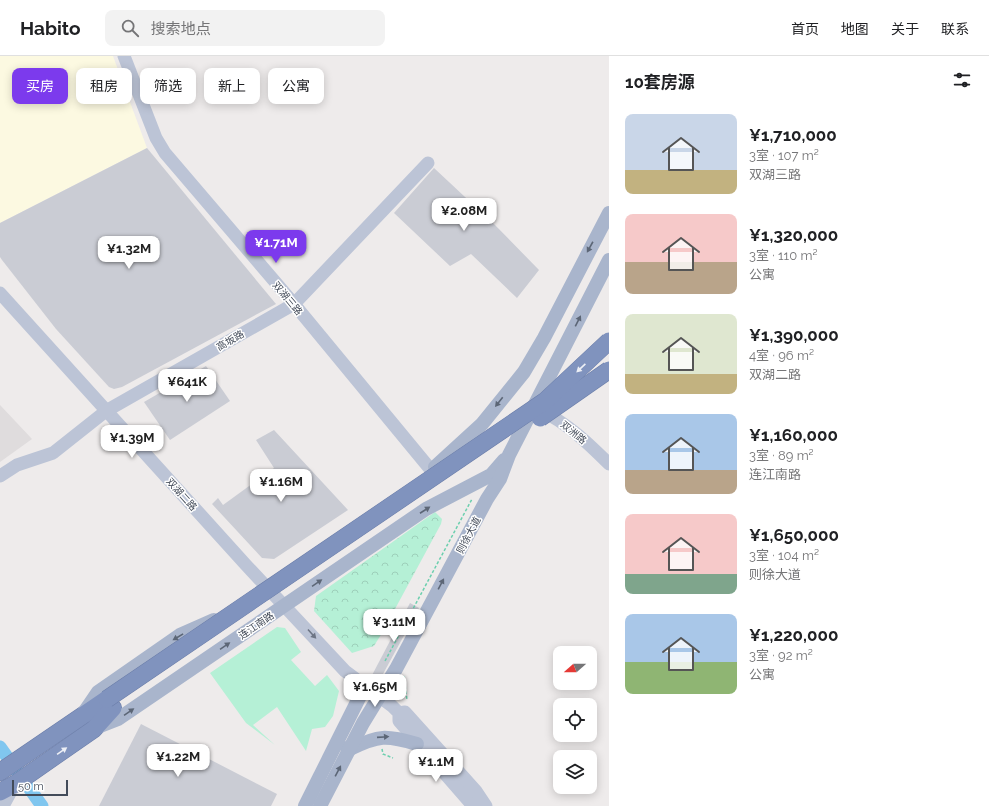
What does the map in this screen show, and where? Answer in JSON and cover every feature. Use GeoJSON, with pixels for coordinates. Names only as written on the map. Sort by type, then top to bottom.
{"type":"FeatureCollection","features":[{"type":"Feature","properties":{"kind":"highway"},"geometry":{"type":"LineString","coordinates":[[94,729],[110,704],[545,401],[609,341]]}},
{"type":"Feature","properties":{"kind":"highway"},"geometry":{"type":"LineString","coordinates":[[2,770],[83,714],[110,704],[609,370]]}},
{"type":"Feature","properties":{"kind":"highway","name":"连江南路"},"geometry":{"type":"LineString","coordinates":[[0,792],[15,784],[94,729]]}},
{"type":"Feature","properties":{"kind":"main road"},"geometry":{"type":"LineString","coordinates":[[83,714],[98,692],[180,635],[214,620],[431,470],[482,424],[524,372],[544,338],[609,213]]}},
{"type":"Feature","properties":{"kind":"main road","name":"则徐大道"},"geometry":{"type":"LineString","coordinates":[[320,806],[350,749],[396,669],[487,499],[500,480],[509,455],[609,260]]}},
{"type":"Feature","properties":{"kind":"main road","name":"连江南路"},"geometry":{"type":"LineString","coordinates":[[94,729],[118,719],[426,509],[491,475],[509,455]]}},
{"type":"Feature","properties":{"kind":"main road"},"geometry":{"type":"LineString","coordinates":[[304,806],[365,686]]}},
{"type":"Feature","properties":{"kind":"main road"},"geometry":{"type":"LineString","coordinates":[[336,742],[350,749],[380,737],[422,740]]}},
{"type":"Feature","properties":{"kind":"street","name":"双湖三路"},"geometry":{"type":"LineString","coordinates":[[124,56],[161,148],[294,304],[431,470]]}},
{"type":"Feature","properties":{"kind":"street","name":"高坂路"},"geometry":{"type":"LineString","coordinates":[[0,476],[17,465],[52,453],[106,411],[294,304],[428,163]]}},
{"type":"Feature","properties":{"kind":"street","name":"双湖二路"},"geometry":{"type":"LineString","coordinates":[[0,293],[106,411],[345,671],[380,696],[399,713],[399,721],[422,740]]}},
{"type":"Feature","properties":{"kind":"street","name":"双洲路"},"geometry":{"type":"LineString","coordinates":[[534,407],[557,418],[582,437],[609,464]]}},
{"type":"Feature","properties":{"kind":"street"},"geometry":{"type":"LineString","coordinates":[[422,740],[473,806]]}},
{"type":"Feature","properties":{"kind":"street"},"geometry":{"type":"LineString","coordinates":[[422,740],[476,791],[486,806]]}},
{"type":"Feature","properties":{"kind":"street"},"geometry":{"type":"LineString","coordinates":[[3,806],[15,784]]}},
{"type":"Feature","properties":{"kind":"path"},"geometry":{"type":"LineString","coordinates":[[385,661],[472,499]]}},
{"type":"Feature","properties":{"kind":"path"},"geometry":{"type":"LineString","coordinates":[[404,674],[407,700]]}},
{"type":"Feature","properties":{"kind":"path"},"geometry":{"type":"LineString","coordinates":[[381,746],[383,754],[393,758]]}},
{"type":"Feature","properties":{"kind":"shaded area"},"geometry":{"type":"Polygon","coordinates":[[[0,56],[113,56],[117,68],[76,68],[76,104],[131,104],[147,148],[0,223],[0,56]]]}},
{"type":"Feature","properties":{"kind":"shaded area"},"geometry":{"type":"Polygon","coordinates":[[[0,405],[32,439],[0,462],[0,405]]]}},
{"type":"Feature","properties":{"kind":"green space"},"geometry":{"type":"Polygon","coordinates":[[[435,512],[442,519],[441,524],[382,633],[374,646],[352,653],[314,611],[316,596],[435,512]]]}},
{"type":"Feature","properties":{"kind":"green space"},"geometry":{"type":"Polygon","coordinates":[[[277,627],[285,628],[301,652],[291,660],[315,686],[327,675],[339,691],[333,716],[325,727],[312,729],[306,751],[277,707],[253,725],[275,745],[246,723],[210,673],[277,627]]]}},
{"type":"Feature","properties":{"kind":"building"},"geometry":{"type":"Polygon","coordinates":[[[147,148],[276,304],[122,387],[114,389],[109,387],[56,329],[2,260],[0,257],[0,223],[147,148]]]}},
{"type":"Feature","properties":{"kind":"building"},"geometry":{"type":"Polygon","coordinates":[[[434,168],[495,225],[539,270],[517,298],[471,254],[450,266],[394,213],[434,168]]]}},
{"type":"Feature","properties":{"kind":"building"},"geometry":{"type":"Polygon","coordinates":[[[206,366],[230,401],[170,440],[144,402],[206,366]]]}},
{"type":"Feature","properties":{"kind":"building"},"geometry":{"type":"Polygon","coordinates":[[[274,430],[348,510],[274,559],[262,558],[212,504],[218,498],[223,505],[274,468],[256,440],[274,430]]]}},
{"type":"Feature","properties":{"kind":"building"},"geometry":{"type":"Polygon","coordinates":[[[410,603],[419,608],[377,685],[370,679],[410,603]]]}},
{"type":"Feature","properties":{"kind":"building"},"geometry":{"type":"Polygon","coordinates":[[[141,724],[277,794],[271,806],[99,806],[141,724]]]}},
{"type":"Feature","properties":{"kind":"waterway"},"geometry":{"type":"LineString","coordinates":[[0,747],[42,806]]}}]}
